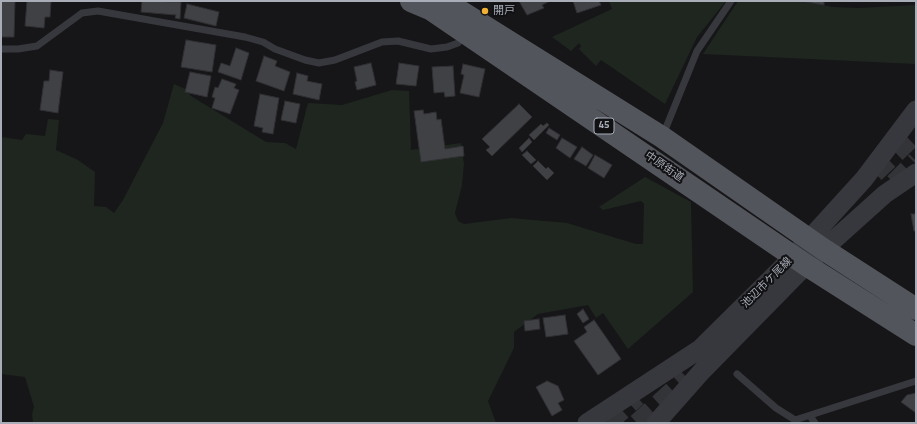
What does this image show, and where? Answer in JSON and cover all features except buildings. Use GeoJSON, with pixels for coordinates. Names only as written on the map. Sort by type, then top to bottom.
{"type":"FeatureCollection","features":[{"type":"Feature","properties":{"kind":"main road","name":"中原街道"},"geometry":{"type":"LineString","coordinates":[[411,1],[430,9],[800,260],[916,335]]}},
{"type":"Feature","properties":{"kind":"main road","name":"中原街道"},"geometry":{"type":"LineString","coordinates":[[453,3],[662,137],[816,244],[916,309]]}},
{"type":"Feature","properties":{"kind":"street","name":"池辺市ケ尾線"},"geometry":{"type":"LineString","coordinates":[[590,422],[700,349],[800,260],[816,244],[916,110]]}},
{"type":"Feature","properties":{"kind":"street","name":"池辺市ケ尾線"},"geometry":{"type":"LineString","coordinates":[[816,244],[916,173]]}},
{"type":"Feature","properties":{"kind":"street","name":"池辺市ケ尾線"},"geometry":{"type":"LineString","coordinates":[[656,423],[800,260]]}},
{"type":"Feature","properties":{"kind":"lane"},"geometry":{"type":"LineString","coordinates":[[662,137],[697,51],[731,1]]}},
{"type":"Feature","properties":{"kind":"lane"},"geometry":{"type":"LineString","coordinates":[[1,49],[18,49],[37,46],[82,13],[98,11],[263,42],[275,49],[305,60],[319,63],[335,60],[382,42],[398,42],[431,49],[447,47],[458,43],[465,33]]}},
{"type":"Feature","properties":{"kind":"lane"},"geometry":{"type":"LineString","coordinates":[[737,374],[776,408],[796,420],[916,381]]}},
{"type":"Feature","properties":{"kind":"lane"},"geometry":{"type":"LineString","coordinates":[[810,416],[815,423]]}},
{"type":"Feature","properties":{"kind":"shaded area"},"geometry":{"type":"Polygon","coordinates":[[[609,1],[726,1],[697,37],[665,104],[601,60],[596,66],[579,49],[581,46],[579,43],[571,51],[552,37],[612,9],[609,1]]]}},
{"type":"Feature","properties":{"kind":"shaded area"},"geometry":{"type":"Polygon","coordinates":[[[738,1],[802,1],[833,7],[858,8],[916,5],[916,64],[703,54],[738,1]]]}},
{"type":"Feature","properties":{"kind":"shaded area"},"geometry":{"type":"Polygon","coordinates":[[[174,84],[185,89],[191,96],[266,142],[285,143],[296,149],[308,103],[342,105],[392,90],[409,91],[411,150],[461,143],[464,164],[462,185],[455,213],[458,221],[464,224],[511,218],[567,223],[636,244],[643,244],[644,204],[641,201],[603,210],[599,207],[645,177],[691,202],[693,292],[628,349],[603,313],[596,318],[588,305],[538,314],[514,332],[514,348],[488,401],[496,423],[33,423],[32,414],[34,407],[25,377],[1,374],[1,137],[22,140],[26,134],[45,136],[48,119],[59,120],[56,150],[78,160],[95,172],[94,206],[106,207],[114,213],[123,200],[163,123],[174,84]]]}},
{"type":"Feature","properties":{"kind":"tunnel"},"geometry":{"type":"LineString","coordinates":[[875,173],[916,134]]}},
{"type":"Feature","properties":{"kind":"tunnel"},"geometry":{"type":"LineString","coordinates":[[894,183],[916,161]]}},
{"type":"Feature","properties":{"kind":"tunnel"},"geometry":{"type":"LineString","coordinates":[[637,423],[687,378]]}},
{"type":"Feature","properties":{"kind":"tunnel"},"geometry":{"type":"LineString","coordinates":[[608,423],[637,397]]}},
{"type":"Feature","properties":{"kind":"place","name":"開戸"},"geometry":{"type":"Point","coordinates":[485,11]}}]}
